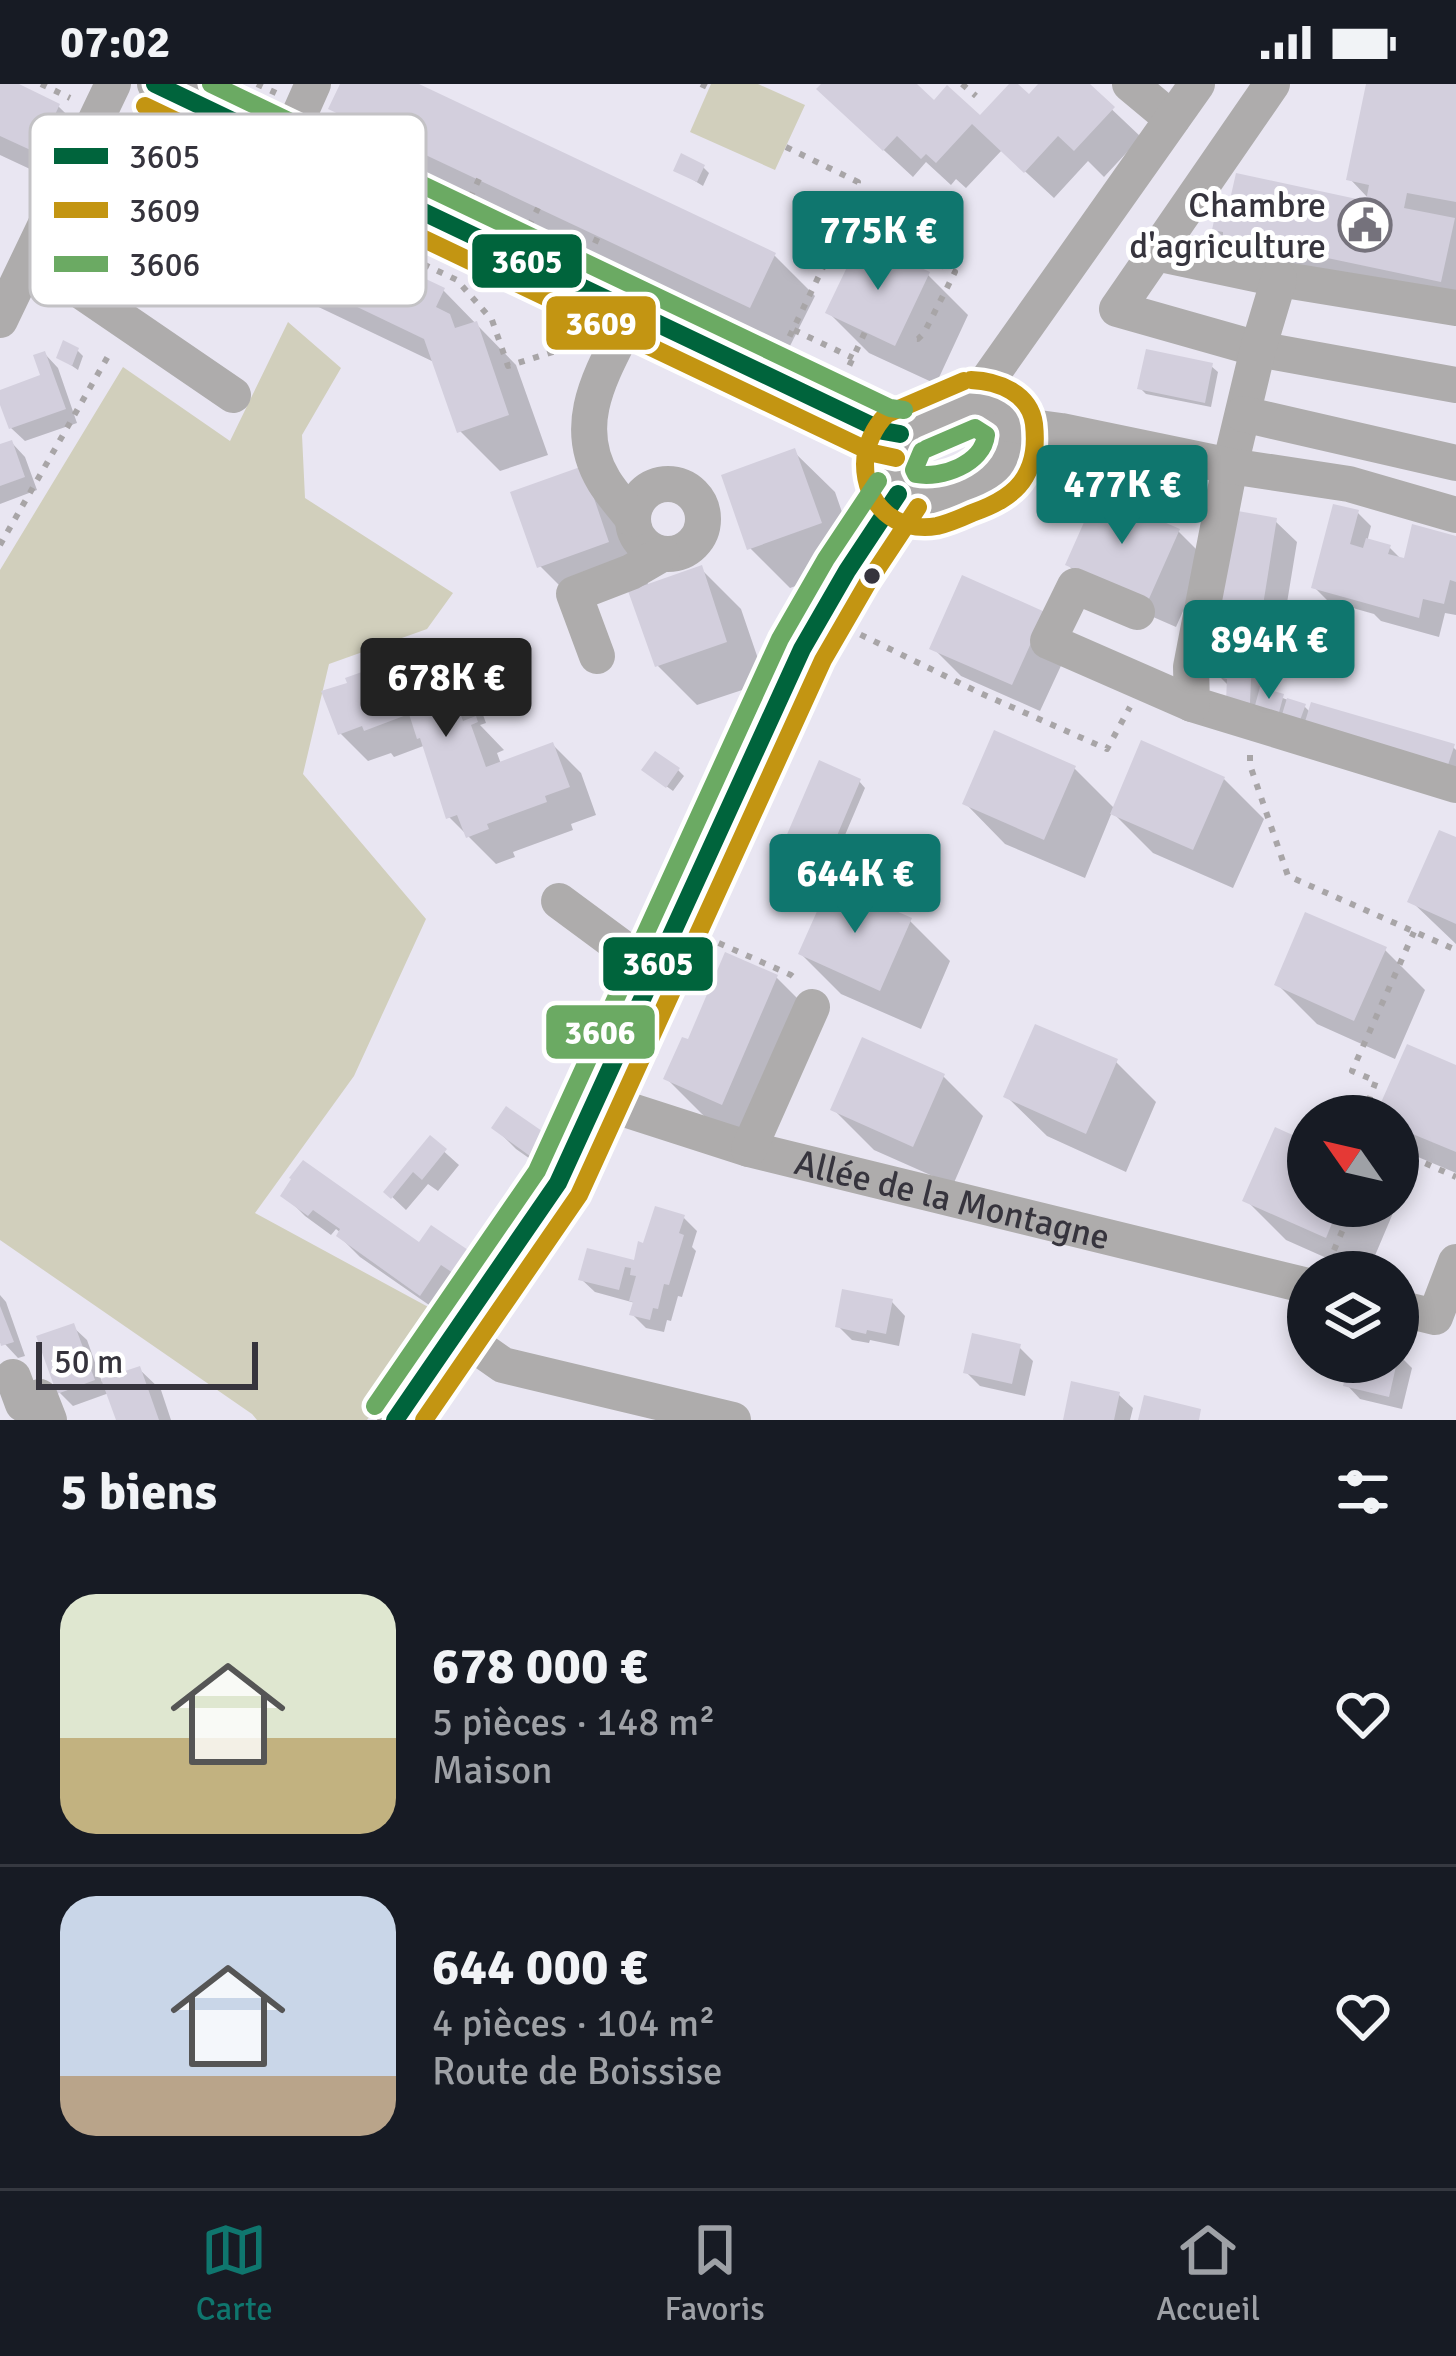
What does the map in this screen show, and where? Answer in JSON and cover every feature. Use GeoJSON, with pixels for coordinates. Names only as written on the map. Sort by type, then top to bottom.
{"type":"FeatureCollection","features":[{"type":"Feature","properties":{"kind":"street"},"geometry":{"type":"LineString","coordinates":[[155,84],[237,114]]}},
{"type":"Feature","properties":{"kind":"street"},"geometry":{"type":"LineString","coordinates":[[300,114],[313,84]]}},
{"type":"Feature","properties":{"kind":"street"},"geometry":{"type":"LineString","coordinates":[[1130,84],[1172,119]]}},
{"type":"Feature","properties":{"kind":"street"},"geometry":{"type":"LineString","coordinates":[[971,404],[1197,84]]}},
{"type":"Feature","properties":{"kind":"street"},"geometry":{"type":"LineString","coordinates":[[1272,84],[1118,309],[1258,349],[1456,385]]}},
{"type":"Feature","properties":{"kind":"street"},"geometry":{"type":"LineString","coordinates":[[426,211],[626,326],[883,431],[900,434],[971,404],[989,405],[1010,424],[1349,484],[1456,515]]}},
{"type":"Feature","properties":{"kind":"street"},"geometry":{"type":"LineString","coordinates":[[1155,253],[1456,308]]}},
{"type":"Feature","properties":{"kind":"street"},"geometry":{"type":"LineString","coordinates":[[0,320],[30,259]]}},
{"type":"Feature","properties":{"kind":"street"},"geometry":{"type":"LineString","coordinates":[[1192,704],[1191,667],[1259,418],[1258,349],[1279,279]]}},
{"type":"Feature","properties":{"kind":"street"},"geometry":{"type":"LineString","coordinates":[[105,306],[233,395]]}},
{"type":"Feature","properties":{"kind":"street"},"geometry":{"type":"LineString","coordinates":[[626,326],[592,393],[590,444],[602,478],[633,519],[641,542],[662,554],[686,549],[695,541],[704,519],[695,496],[674,484],[650,488],[634,507],[633,519]]}},
{"type":"Feature","properties":{"kind":"street"},"geometry":{"type":"LineString","coordinates":[[1259,418],[1456,463]]}},
{"type":"Feature","properties":{"kind":"street"},"geometry":{"type":"LineString","coordinates":[[900,434],[889,457],[898,494],[912,502],[933,502],[987,481],[1003,467],[1011,449],[1010,424]]}},
{"type":"Feature","properties":{"kind":"street"},"geometry":{"type":"LineString","coordinates":[[395,1420],[558,1183],[820,615],[898,494]]}},
{"type":"Feature","properties":{"kind":"street"},"geometry":{"type":"LineString","coordinates":[[597,656],[574,594],[662,554]]}},
{"type":"Feature","properties":{"kind":"street"},"geometry":{"type":"LineString","coordinates":[[1137,612],[1075,586],[1048,641],[1192,704],[1456,785]]}},
{"type":"Feature","properties":{"kind":"street"},"geometry":{"type":"LineString","coordinates":[[559,901],[655,972]]}},
{"type":"Feature","properties":{"kind":"street"},"geometry":{"type":"LineString","coordinates":[[748,1149],[812,1007]]}},
{"type":"Feature","properties":{"kind":"street","name":"Allée de la Montagne"},"geometry":{"type":"LineString","coordinates":[[598,1100],[748,1149],[1287,1281]]}},
{"type":"Feature","properties":{"kind":"street"},"geometry":{"type":"LineString","coordinates":[[1445,1319],[1456,1262]]}},
{"type":"Feature","properties":{"kind":"street"},"geometry":{"type":"LineString","coordinates":[[457,1332],[503,1365],[733,1420]]}},
{"type":"Feature","properties":{"kind":"street"},"geometry":{"type":"LineString","coordinates":[[13,1377],[22,1404],[40,1397],[49,1420]]}},
{"type":"Feature","properties":{"kind":"path"},"geometry":{"type":"LineString","coordinates":[[257,84],[289,99],[282,114]]}},
{"type":"Feature","properties":{"kind":"path"},"geometry":{"type":"LineString","coordinates":[[962,84],[976,96]]}},
{"type":"Feature","properties":{"kind":"path"},"geometry":{"type":"LineString","coordinates":[[44,85],[106,97],[139,114]]}},
{"type":"Feature","properties":{"kind":"path"},"geometry":{"type":"LineString","coordinates":[[786,147],[858,182],[855,196]]}},
{"type":"Feature","properties":{"kind":"path"},"geometry":{"type":"LineString","coordinates":[[468,201],[479,179]]}},
{"type":"Feature","properties":{"kind":"path"},"geometry":{"type":"LineString","coordinates":[[530,230],[538,208]]}},
{"type":"Feature","properties":{"kind":"path"},"geometry":{"type":"LineString","coordinates":[[845,218],[955,272],[924,333],[910,339]]}},
{"type":"Feature","properties":{"kind":"path"},"geometry":{"type":"LineString","coordinates":[[589,257],[598,236]]}},
{"type":"Feature","properties":{"kind":"path"},"geometry":{"type":"LineString","coordinates":[[765,342],[783,350],[829,255],[828,243]]}},
{"type":"Feature","properties":{"kind":"path"},"geometry":{"type":"LineString","coordinates":[[426,264],[457,280],[492,320],[508,366],[626,326]]}},
{"type":"Feature","properties":{"kind":"path"},"geometry":{"type":"LineString","coordinates":[[0,545],[129,322]]}},
{"type":"Feature","properties":{"kind":"path"},"geometry":{"type":"LineString","coordinates":[[794,329],[853,358]]}},
{"type":"Feature","properties":{"kind":"path"},"geometry":{"type":"LineString","coordinates":[[839,385],[866,332]]}},
{"type":"Feature","properties":{"kind":"path"},"geometry":{"type":"LineString","coordinates":[[820,615],[1107,749],[1143,682]]}},
{"type":"Feature","properties":{"kind":"path"},"geometry":{"type":"LineString","coordinates":[[1251,722],[1250,765],[1288,876],[1456,950]]}},
{"type":"Feature","properties":{"kind":"path"},"geometry":{"type":"LineString","coordinates":[[1371,1095],[1376,1081],[1352,1071],[1414,932]]}},
{"type":"Feature","properties":{"kind":"path"},"geometry":{"type":"LineString","coordinates":[[700,935],[791,975],[809,994],[812,1007]]}},
{"type":"Feature","properties":{"kind":"path"},"geometry":{"type":"LineString","coordinates":[[1419,1160],[1456,1177]]}},
{"type":"Feature","properties":{"kind":"shaded area"},"geometry":{"type":"Polygon","coordinates":[[[711,84],[758,84],[805,105],[775,170],[690,132],[711,84]]]}},
{"type":"Feature","properties":{"kind":"shaded area"},"geometry":{"type":"Polygon","coordinates":[[[288,322],[341,368],[302,435],[305,498],[453,593],[427,629],[329,664],[303,774],[426,919],[354,1076],[255,1213],[443,1315],[367,1420],[257,1420],[0,1240],[0,570],[123,367],[230,441],[288,322]]]}},
{"type":"Feature","properties":{"kind":"building"},"geometry":{"type":"Polygon","coordinates":[[[0,84],[19,84],[60,104],[55,114],[30,114],[30,150],[0,136],[0,84]]]}},
{"type":"Feature","properties":{"kind":"building"},"geometry":{"type":"Polygon","coordinates":[[[340,84],[419,84],[776,253],[750,308],[426,155],[426,114],[339,114],[328,109],[340,84]]]}},
{"type":"Feature","properties":{"kind":"building"},"geometry":{"type":"Polygon","coordinates":[[[821,84],[917,84],[934,100],[947,85],[980,115],[1009,84],[1018,84],[1029,94],[1038,84],[1090,84],[1115,107],[1074,151],[1058,136],[1024,173],[972,124],[936,163],[926,154],[921,159],[897,136],[883,151],[816,89],[821,84]]]}},
{"type":"Feature","properties":{"kind":"building"},"geometry":{"type":"Polygon","coordinates":[[[1366,84],[1456,84],[1456,202],[1407,193],[1404,208],[1455,218],[1441,282],[1212,230],[1218,202],[1229,204],[1236,173],[1366,201],[1369,185],[1346,180],[1366,84]]]}},
{"type":"Feature","properties":{"kind":"building"},"geometry":{"type":"Polygon","coordinates":[[[681,153],[705,165],[697,182],[673,171],[681,153]]]}},
{"type":"Feature","properties":{"kind":"building"},"geometry":{"type":"Polygon","coordinates":[[[860,240],[930,272],[895,346],[825,313],[860,240]]]}},
{"type":"Feature","properties":{"kind":"building"},"geometry":{"type":"Polygon","coordinates":[[[426,279],[445,288],[436,307],[450,314],[455,328],[477,321],[509,415],[457,433],[424,339],[355,306],[426,306],[426,279]]]}},
{"type":"Feature","properties":{"kind":"building"},"geometry":{"type":"Polygon","coordinates":[[[63,340],[79,348],[72,366],[56,358],[63,340]]]}},
{"type":"Feature","properties":{"kind":"building"},"geometry":{"type":"Polygon","coordinates":[[[1146,349],[1213,363],[1205,403],[1137,389],[1146,349]]]}},
{"type":"Feature","properties":{"kind":"building"},"geometry":{"type":"Polygon","coordinates":[[[45,351],[66,409],[9,429],[0,390],[40,375],[33,355],[45,351]]]}},
{"type":"Feature","properties":{"kind":"building"},"geometry":{"type":"Polygon","coordinates":[[[12,440],[25,477],[0,486],[0,444],[12,440]]]}},
{"type":"Feature","properties":{"kind":"building"},"geometry":{"type":"Polygon","coordinates":[[[795,448],[822,523],[747,550],[721,475],[795,448]]]}},
{"type":"Feature","properties":{"kind":"building"},"geometry":{"type":"Polygon","coordinates":[[[583,466],[609,542],[537,568],[510,492],[583,466]]]}},
{"type":"Feature","properties":{"kind":"building"},"geometry":{"type":"Polygon","coordinates":[[[1097,493],[1180,529],[1148,601],[1065,565],[1097,493]]]}},
{"type":"Feature","properties":{"kind":"building"},"geometry":{"type":"Polygon","coordinates":[[[1333,504],[1359,510],[1350,544],[1363,548],[1366,538],[1391,545],[1388,554],[1404,558],[1412,524],[1456,536],[1456,582],[1450,580],[1444,604],[1423,599],[1419,618],[1311,588],[1333,504]]]}},
{"type":"Feature","properties":{"kind":"building"},"geometry":{"type":"Polygon","coordinates":[[[1232,510],[1277,518],[1250,703],[1226,701],[1227,679],[1206,674],[1232,510]]]}},
{"type":"Feature","properties":{"kind":"building"},"geometry":{"type":"Polygon","coordinates":[[[702,565],[727,642],[655,667],[628,591],[702,565]]]}},
{"type":"Feature","properties":{"kind":"building"},"geometry":{"type":"Polygon","coordinates":[[[962,575],[1045,612],[1012,685],[929,649],[962,575]]]}},
{"type":"Feature","properties":{"kind":"building"},"geometry":{"type":"Polygon","coordinates":[[[435,646],[442,664],[448,662],[463,721],[476,716],[478,722],[471,725],[486,767],[553,742],[570,787],[466,838],[457,815],[446,819],[409,714],[338,735],[321,691],[435,646]]]}},
{"type":"Feature","properties":{"kind":"building"},"geometry":{"type":"Polygon","coordinates":[[[1260,687],[1284,694],[1278,716],[1254,709],[1260,687]]]}},
{"type":"Feature","properties":{"kind":"building"},"geometry":{"type":"Polygon","coordinates":[[[1287,698],[1306,704],[1299,723],[1281,718],[1287,698]]]}},
{"type":"Feature","properties":{"kind":"building"},"geometry":{"type":"Polygon","coordinates":[[[1311,702],[1455,744],[1447,768],[1304,725],[1311,702]]]}},
{"type":"Feature","properties":{"kind":"building"},"geometry":{"type":"Polygon","coordinates":[[[994,730],[1076,766],[1044,840],[962,804],[994,730]]]}},
{"type":"Feature","properties":{"kind":"building"},"geometry":{"type":"Polygon","coordinates":[[[1141,740],[1225,777],[1193,850],[1110,814],[1141,740]]]}},
{"type":"Feature","properties":{"kind":"building"},"geometry":{"type":"Polygon","coordinates":[[[655,751],[680,768],[666,788],[641,770],[655,751]]]}},
{"type":"Feature","properties":{"kind":"building"},"geometry":{"type":"Polygon","coordinates":[[[819,760],[861,779],[825,864],[782,846],[819,760]]]}},
{"type":"Feature","properties":{"kind":"building"},"geometry":{"type":"Polygon","coordinates":[[[1439,830],[1456,837],[1456,924],[1407,902],[1439,830]]]}},
{"type":"Feature","properties":{"kind":"building"},"geometry":{"type":"Polygon","coordinates":[[[830,882],[912,918],[880,991],[798,954],[830,882]]]}},
{"type":"Feature","properties":{"kind":"building"},"geometry":{"type":"Polygon","coordinates":[[[1305,912],[1387,947],[1354,1021],[1274,985],[1305,912]]]}},
{"type":"Feature","properties":{"kind":"building"},"geometry":{"type":"Polygon","coordinates":[[[725,952],[778,975],[722,1105],[663,1079],[682,1037],[688,1039],[725,952]]]}},
{"type":"Feature","properties":{"kind":"building"},"geometry":{"type":"Polygon","coordinates":[[[1035,1024],[1118,1059],[1086,1134],[1003,1097],[1035,1024]]]}},
{"type":"Feature","properties":{"kind":"building"},"geometry":{"type":"Polygon","coordinates":[[[862,1037],[945,1074],[913,1147],[830,1110],[862,1037]]]}},
{"type":"Feature","properties":{"kind":"building"},"geometry":{"type":"Polygon","coordinates":[[[1407,1044],[1456,1065],[1456,1152],[1419,1137],[1419,1095],[1384,1095],[1407,1044]]]}},
{"type":"Feature","properties":{"kind":"building"},"geometry":{"type":"Polygon","coordinates":[[[506,1106],[555,1140],[541,1164],[491,1128],[506,1106]]]}},
{"type":"Feature","properties":{"kind":"building"},"geometry":{"type":"Polygon","coordinates":[[[1275,1127],[1287,1132],[1287,1221],[1242,1201],[1275,1127]]]}},
{"type":"Feature","properties":{"kind":"building"},"geometry":{"type":"Polygon","coordinates":[[[430,1135],[447,1149],[422,1180],[413,1172],[391,1199],[383,1192],[430,1135]]]}},
{"type":"Feature","properties":{"kind":"building"},"geometry":{"type":"Polygon","coordinates":[[[303,1160],[419,1242],[431,1225],[480,1258],[465,1281],[441,1265],[420,1296],[336,1236],[340,1229],[313,1210],[308,1216],[280,1196],[303,1160]]]}},
{"type":"Feature","properties":{"kind":"building"},"geometry":{"type":"Polygon","coordinates":[[[655,1206],[685,1215],[669,1285],[664,1284],[650,1320],[629,1315],[636,1276],[630,1275],[631,1268],[625,1267],[619,1290],[578,1280],[587,1248],[634,1260],[655,1206]]]}},
{"type":"Feature","properties":{"kind":"building"},"geometry":{"type":"Polygon","coordinates":[[[1301,1227],[1330,1227],[1326,1238],[1301,1227]]]}},
{"type":"Feature","properties":{"kind":"building"},"geometry":{"type":"Polygon","coordinates":[[[842,1289],[893,1299],[886,1334],[835,1327],[842,1289]]]}},
{"type":"Feature","properties":{"kind":"building"},"geometry":{"type":"Polygon","coordinates":[[[0,1306],[14,1342],[1,1346],[0,1342],[0,1306]]]}},
{"type":"Feature","properties":{"kind":"building"},"geometry":{"type":"Polygon","coordinates":[[[74,1323],[95,1380],[57,1394],[36,1336],[74,1323]]]}},
{"type":"Feature","properties":{"kind":"building"},"geometry":{"type":"Polygon","coordinates":[[[972,1333],[1021,1344],[1012,1384],[963,1373],[972,1333]]]}},
{"type":"Feature","properties":{"kind":"building"},"geometry":{"type":"Polygon","coordinates":[[[140,1366],[159,1420],[116,1420],[101,1379],[140,1366]]]}},
{"type":"Feature","properties":{"kind":"building"},"geometry":{"type":"Polygon","coordinates":[[[1071,1381],[1120,1392],[1114,1420],[1063,1420],[1071,1381]]]}},
{"type":"Feature","properties":{"kind":"building"},"geometry":{"type":"Polygon","coordinates":[[[1344,1383],[1392,1383],[1389,1397],[1344,1383]]]}},
{"type":"Feature","properties":{"kind":"building"},"geometry":{"type":"Polygon","coordinates":[[[1144,1395],[1201,1409],[1199,1420],[1138,1420],[1144,1395]]]}},
{"type":"Feature","properties":{"kind":"transit line","name":"3605"},"geometry":{"type":"LineString","coordinates":[[155,84],[218,114]]}},
{"type":"Feature","properties":{"kind":"transit line","name":"3606"},"geometry":{"type":"LineString","coordinates":[[211,84],[274,114]]}},
{"type":"Feature","properties":{"kind":"transit line","name":"3609"},"geometry":{"type":"LineString","coordinates":[[145,106],[162,114]]}},
{"type":"Feature","properties":{"kind":"transit line","name":"3606"},"geometry":{"type":"LineString","coordinates":[[426,187],[890,408],[904,410]]}},
{"type":"Feature","properties":{"kind":"transit line","name":"3605"},"geometry":{"type":"LineString","coordinates":[[426,213],[883,431],[900,434]]}},
{"type":"Feature","properties":{"kind":"transit line","name":"3609"},"geometry":{"type":"LineString","coordinates":[[426,240],[873,453],[896,458]]}},
{"type":"Feature","properties":{"kind":"transit line","name":"3609"},"geometry":{"type":"LineString","coordinates":[[964,381],[887,414],[871,437],[866,479],[877,503],[896,520],[937,526],[1002,500],[1025,477],[1035,438],[1026,404],[1002,386],[971,380]]}},
{"type":"Feature","properties":{"kind":"transit line","name":"3606"},"geometry":{"type":"LineString","coordinates":[[922,451],[916,474],[948,472],[977,454],[986,435],[975,428],[926,449]]}},
{"type":"Feature","properties":{"kind":"transit line","name":"3606"},"geometry":{"type":"LineString","coordinates":[[375,1406],[537,1171],[780,639],[878,481]]}},
{"type":"Feature","properties":{"kind":"transit line","name":"3605"},"geometry":{"type":"LineString","coordinates":[[395,1420],[558,1183],[802,649],[898,494]]}},
{"type":"Feature","properties":{"kind":"transit line","name":"3609"},"geometry":{"type":"LineString","coordinates":[[424,1420],[579,1195],[823,660],[918,507]]}},
{"type":"Feature","properties":{"kind":"place","name":"Chambre d'agriculture"},"geometry":{"type":"Point","coordinates":[1365,225]}}]}
